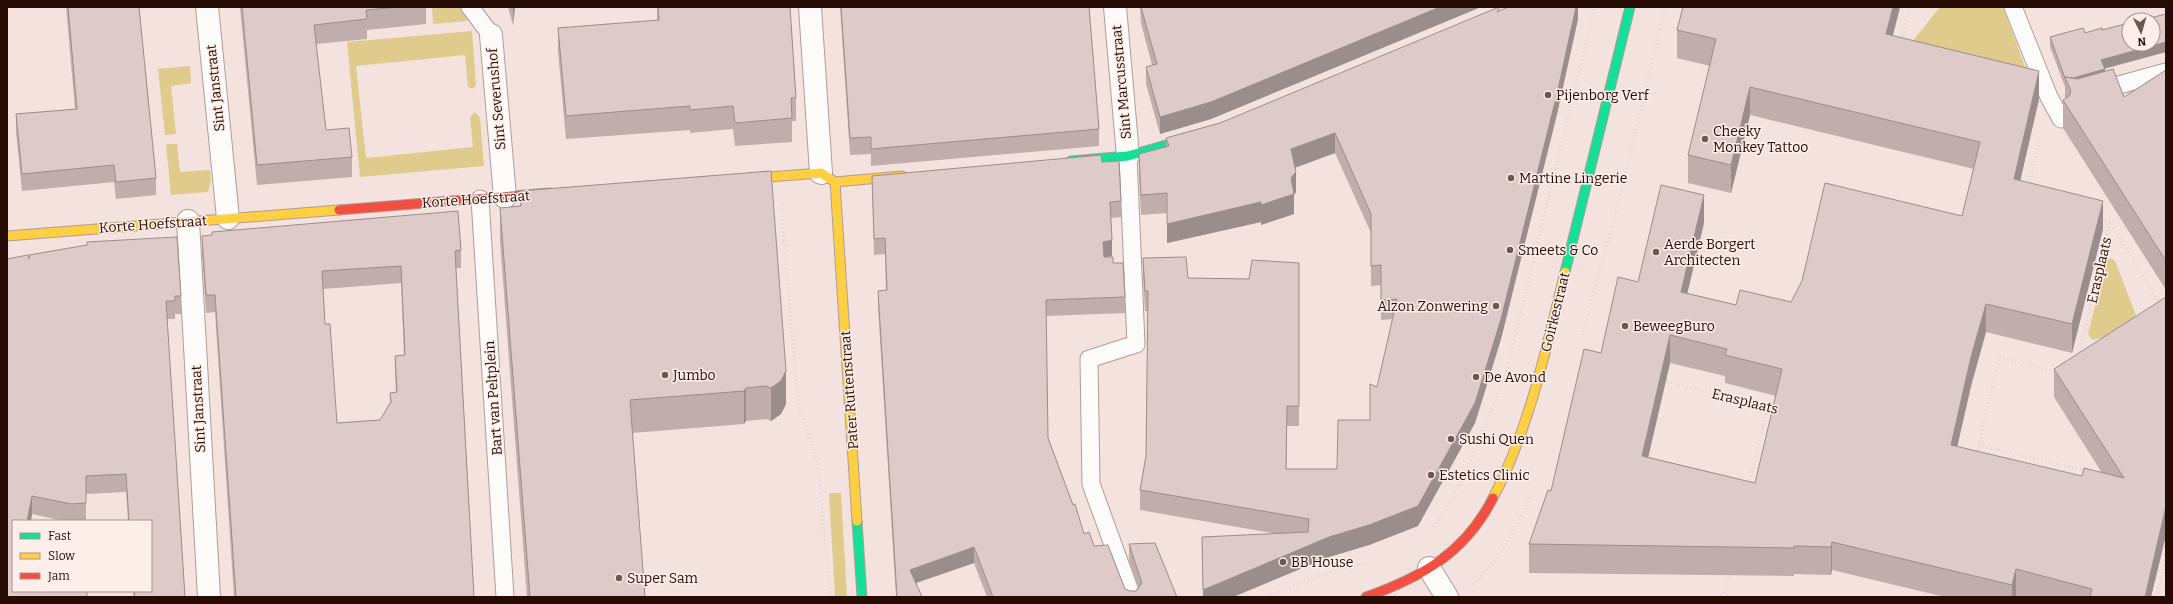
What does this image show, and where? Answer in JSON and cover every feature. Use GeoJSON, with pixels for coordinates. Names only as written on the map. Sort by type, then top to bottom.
{"type":"FeatureCollection","features":[{"type":"Feature","properties":{"kind":"street","name":"Sint Janstraat"},"geometry":{"type":"LineString","coordinates":[[207,7],[228,218]]}},
{"type":"Feature","properties":{"kind":"street","name":"Pater Ruttenstraat"},"geometry":{"type":"LineString","coordinates":[[810,7],[828,178],[862,597]]}},
{"type":"Feature","properties":{"kind":"street","name":"Sint Marcusstraat"},"geometry":{"type":"LineString","coordinates":[[1115,7],[1128,156]]}},
{"type":"Feature","properties":{"kind":"street","name":"Goirkestraat"},"geometry":{"type":"LineString","coordinates":[[1366,597],[1400,584],[1429,568],[1451,553],[1473,531],[1492,501],[1505,473],[1526,420],[1545,353],[1630,7]]}},
{"type":"Feature","properties":{"kind":"street","name":"Sint Severushof"},"geometry":{"type":"LineString","coordinates":[[491,35],[505,197]]}},
{"type":"Feature","properties":{"kind":"street"},"geometry":{"type":"LineString","coordinates":[[1064,162],[1128,156],[1201,135]]}},
{"type":"Feature","properties":{"kind":"street"},"geometry":{"type":"LineString","coordinates":[[732,179],[779,176],[828,178],[914,175]]}},
{"type":"Feature","properties":{"kind":"street","name":"Korte Hoefstraat"},"geometry":{"type":"LineString","coordinates":[[7,236],[480,198],[560,193]]}},
{"type":"Feature","properties":{"kind":"street","name":"Sint Janstraat"},"geometry":{"type":"LineString","coordinates":[[188,221],[209,597]]}},
{"type":"Feature","properties":{"kind":"street"},"geometry":{"type":"LineString","coordinates":[[1429,568],[1447,597]]}},
{"type":"Feature","properties":{"kind":"lane","name":"Sint Severushof"},"geometry":{"type":"LineString","coordinates":[[470,7],[491,35]]}},
{"type":"Feature","properties":{"kind":"lane"},"geometry":{"type":"LineString","coordinates":[[2013,7],[2049,97],[2061,119]]}},
{"type":"Feature","properties":{"kind":"lane"},"geometry":{"type":"LineString","coordinates":[[2082,96],[2166,72]]}},
{"type":"Feature","properties":{"kind":"lane"},"geometry":{"type":"LineString","coordinates":[[1128,156],[1136,344],[1089,359],[1091,484],[1132,597]]}},
{"type":"Feature","properties":{"kind":"lane","name":"Bart van Peltplein"},"geometry":{"type":"LineString","coordinates":[[480,198],[505,597]]}},
{"type":"Feature","properties":{"kind":"path"},"geometry":{"type":"LineString","coordinates":[[1430,532],[1452,499],[1492,412],[1505,377],[1595,7]]}},
{"type":"Feature","properties":{"kind":"path"},"geometry":{"type":"LineString","coordinates":[[1901,45],[1910,7]]}},
{"type":"Feature","properties":{"kind":"path"},"geometry":{"type":"LineString","coordinates":[[2029,186],[2049,97]]}},
{"type":"Feature","properties":{"kind":"path"},"geometry":{"type":"LineString","coordinates":[[779,176],[798,404],[818,462],[830,597]]}},
{"type":"Feature","properties":{"kind":"path"},"geometry":{"type":"LineString","coordinates":[[2095,218],[2110,222]]}},
{"type":"Feature","properties":{"kind":"path","name":"Erasplaats"},"geometry":{"type":"LineString","coordinates":[[2110,222],[2162,307]]}},
{"type":"Feature","properties":{"kind":"path","name":"Erasplaats"},"geometry":{"type":"LineString","coordinates":[[2078,360],[2110,222]]}},
{"type":"Feature","properties":{"kind":"path"},"geometry":{"type":"LineString","coordinates":[[1513,344],[1545,353]]}},
{"type":"Feature","properties":{"kind":"path"},"geometry":{"type":"LineString","coordinates":[[1976,458],[1999,357],[2059,372]]}},
{"type":"Feature","properties":{"kind":"path","name":"Erasplaats"},"geometry":{"type":"LineString","coordinates":[[1660,380],[1783,410]]}},
{"type":"Feature","properties":{"kind":"path"},"geometry":{"type":"LineString","coordinates":[[1748,490],[1768,407]]}},
{"type":"Feature","properties":{"kind":"path"},"geometry":{"type":"LineString","coordinates":[[1979,445],[2091,473]]}},
{"type":"Feature","properties":{"kind":"path"},"geometry":{"type":"LineString","coordinates":[[2157,597],[2166,558]]}},
{"type":"Feature","properties":{"kind":"path"},"geometry":{"type":"LineString","coordinates":[[1263,597],[1338,570],[1374,562]]}},
{"type":"Feature","properties":{"kind":"path"},"geometry":{"type":"LineString","coordinates":[[1723,597],[1730,566]]}},
{"type":"Feature","properties":{"kind":"shaded area"},"geometry":{"type":"Polygon","coordinates":[[[432,7],[466,7],[467,21],[433,24],[432,7]]]}},
{"type":"Feature","properties":{"kind":"shaded area"},"geometry":{"type":"Polygon","coordinates":[[[1940,7],[2003,7],[2028,75],[1908,47],[1940,7]]]}},
{"type":"Feature","properties":{"kind":"shaded area"},"geometry":{"type":"Polygon","coordinates":[[[472,31],[476,85],[473,89],[468,87],[465,55],[356,66],[366,158],[473,147],[470,117],[475,112],[480,118],[484,166],[360,177],[347,42],[472,31]]]}},
{"type":"Feature","properties":{"kind":"shaded area"},"geometry":{"type":"Polygon","coordinates":[[[190,66],[191,83],[171,86],[176,134],[165,135],[158,69],[190,66]]]}},
{"type":"Feature","properties":{"kind":"shaded area"},"geometry":{"type":"Polygon","coordinates":[[[166,144],[177,144],[180,172],[210,170],[211,180],[208,192],[171,195],[166,144]]]}},
{"type":"Feature","properties":{"kind":"shaded area"},"geometry":{"type":"Polygon","coordinates":[[[2111,258],[2115,261],[2137,318],[2115,335],[2092,340],[2088,334],[2106,261],[2111,258]]]}},
{"type":"Feature","properties":{"kind":"shaded area"},"geometry":{"type":"Polygon","coordinates":[[[829,493],[841,493],[847,597],[835,597],[829,493]]]}},
{"type":"Feature","properties":{"kind":"building"},"geometry":{"type":"Polygon","coordinates":[[[68,7],[139,7],[156,178],[116,182],[114,165],[22,174],[16,114],[77,109],[68,7]]]}},
{"type":"Feature","properties":{"kind":"building"},"geometry":{"type":"Polygon","coordinates":[[[242,7],[398,7],[366,10],[367,19],[314,25],[326,130],[349,128],[352,157],[257,165],[242,7]]]}},
{"type":"Feature","properties":{"kind":"building"},"geometry":{"type":"Polygon","coordinates":[[[658,7],[790,7],[796,98],[791,98],[792,118],[735,123],[733,106],[690,110],[690,106],[566,116],[558,28],[659,20],[658,7]]]}},
{"type":"Feature","properties":{"kind":"building"},"geometry":{"type":"Polygon","coordinates":[[[841,7],[1089,7],[1099,129],[871,149],[871,137],[850,138],[841,7]]]}},
{"type":"Feature","properties":{"kind":"building"},"geometry":{"type":"Polygon","coordinates":[[[1141,7],[1440,7],[1211,102],[1160,117],[1146,67],[1157,64],[1141,7]]]}},
{"type":"Feature","properties":{"kind":"building"},"geometry":{"type":"Polygon","coordinates":[[[1499,7],[1497,12],[1508,7],[1576,7],[1557,94],[1501,319],[1475,403],[1418,506],[1369,525],[1329,537],[1203,590],[1202,537],[1308,532],[1309,519],[1140,490],[1146,456],[1148,291],[1145,291],[1143,258],[1186,257],[1188,278],[1249,279],[1252,260],[1299,263],[1299,406],[1287,406],[1286,469],[1337,469],[1338,420],[1370,420],[1370,384],[1377,387],[1397,299],[1381,300],[1381,265],[1371,266],[1371,214],[1335,133],[1291,149],[1296,172],[1291,178],[1294,194],[1261,205],[1261,202],[1167,224],[1167,193],[1141,195],[1139,154],[1169,146],[1166,138],[1220,123],[1499,7]]]}},
{"type":"Feature","properties":{"kind":"building"},"geometry":{"type":"Polygon","coordinates":[[[1683,7],[1893,7],[1886,34],[2039,71],[2014,179],[2103,201],[2072,324],[1986,304],[1971,357],[1951,445],[2082,476],[2084,468],[2124,478],[2054,369],[2166,297],[2166,506],[2145,597],[2090,597],[2092,589],[2016,569],[2012,585],[1832,542],[1831,547],[1794,546],[1794,548],[1529,544],[1548,490],[1551,491],[1584,349],[1601,353],[1618,277],[1638,282],[1661,185],[1704,195],[1681,292],[1736,305],[1740,290],[1791,302],[1802,281],[1825,183],[1962,216],[1980,142],[1750,87],[1731,165],[1688,155],[1716,39],[1677,30],[1683,7]],[[1670,335],[1642,456],[1755,483],[1782,369],[1725,355],[1727,349],[1670,335]]]}},
{"type":"Feature","properties":{"kind":"building"},"geometry":{"type":"Polygon","coordinates":[[[2166,14],[2166,42],[2161,43],[2161,15],[2166,14]]]}},
{"type":"Feature","properties":{"kind":"building"},"geometry":{"type":"Polygon","coordinates":[[[2121,25],[2121,52],[2130,52],[2101,60],[2105,69],[2073,78],[2065,78],[2050,37],[2083,28],[2085,33],[2102,28],[2102,30],[2121,25]]]}},
{"type":"Feature","properties":{"kind":"building"},"geometry":{"type":"Polygon","coordinates":[[[2113,69],[2124,97],[2166,70],[2166,261],[2063,100],[2069,96],[2071,91],[2065,77],[2077,79],[2113,69]]]}},
{"type":"Feature","properties":{"kind":"building"},"geometry":{"type":"Polygon","coordinates":[[[1101,155],[1102,162],[1119,161],[1121,201],[1110,202],[1112,240],[1103,242],[1104,257],[1113,257],[1113,263],[1123,263],[1125,297],[1046,300],[1048,438],[1073,505],[1075,504],[1084,534],[1089,532],[1094,546],[1108,545],[1125,589],[1136,591],[1142,583],[1129,544],[1155,543],[1177,597],[993,597],[974,547],[910,570],[922,597],[897,597],[878,291],[887,290],[885,238],[874,239],[872,176],[1101,155]]]}},
{"type":"Feature","properties":{"kind":"building"},"geometry":{"type":"Polygon","coordinates":[[[771,171],[786,371],[781,381],[771,388],[766,386],[746,388],[744,391],[630,400],[645,597],[530,597],[500,208],[521,206],[520,191],[771,171]]]}},
{"type":"Feature","properties":{"kind":"building"},"geometry":{"type":"Polygon","coordinates":[[[458,211],[461,250],[455,251],[474,597],[236,597],[215,295],[206,295],[202,236],[212,235],[212,232],[458,211]],[[401,266],[322,271],[325,324],[330,324],[337,423],[380,420],[391,402],[390,393],[397,392],[395,356],[405,355],[401,266]]]}},
{"type":"Feature","properties":{"kind":"building"},"geometry":{"type":"Polygon","coordinates":[[[177,237],[181,296],[175,296],[175,301],[166,301],[185,597],[135,597],[134,592],[152,592],[152,520],[129,520],[126,474],[86,476],[86,503],[71,504],[32,496],[27,520],[12,520],[12,592],[87,592],[87,597],[7,597],[7,259],[28,255],[29,259],[29,255],[87,245],[87,242],[177,237]]]}},
{"type":"Feature","properties":{"kind":"traffic: fast"},"geometry":{"type":"LineString","coordinates":[[1565,272],[1630,7]]}},
{"type":"Feature","properties":{"kind":"traffic: fast"},"geometry":{"type":"LineString","coordinates":[[1071,161],[1128,156],[1194,137]]}},
{"type":"Feature","properties":{"kind":"traffic: fast"},"geometry":{"type":"LineString","coordinates":[[857,521],[862,597]]}},
{"type":"Feature","properties":{"kind":"traffic: slow"},"geometry":{"type":"LineString","coordinates":[[741,179],[821,173],[835,182],[902,176]]}},
{"type":"Feature","properties":{"kind":"traffic: slow"},"geometry":{"type":"LineString","coordinates":[[835,182],[857,521]]}},
{"type":"Feature","properties":{"kind":"traffic: slow"},"geometry":{"type":"LineString","coordinates":[[7,236],[339,210]]}},
{"type":"Feature","properties":{"kind":"traffic: slow"},"geometry":{"type":"LineString","coordinates":[[1493,498],[1506,471],[1527,416],[1544,359],[1565,272]]}},
{"type":"Feature","properties":{"kind":"traffic: jam"},"geometry":{"type":"LineString","coordinates":[[339,210],[550,193]]}},
{"type":"Feature","properties":{"kind":"traffic: jam"},"geometry":{"type":"LineString","coordinates":[[1366,597],[1406,581],[1440,561],[1469,534],[1482,517],[1493,498]]}},
{"type":"Feature","properties":{"kind":"place","name":"Pijenborg Verf"},"geometry":{"type":"Point","coordinates":[1548,95]}},
{"type":"Feature","properties":{"kind":"place","name":"Cheeky Monkey Tattoo"},"geometry":{"type":"Point","coordinates":[1705,139]}},
{"type":"Feature","properties":{"kind":"place","name":"Martine Lingerie"},"geometry":{"type":"Point","coordinates":[1511,178]}},
{"type":"Feature","properties":{"kind":"place","name":"Smeets & Co"},"geometry":{"type":"Point","coordinates":[1510,250]}},
{"type":"Feature","properties":{"kind":"place","name":"Aerde Borgert Architecten"},"geometry":{"type":"Point","coordinates":[1656,252]}},
{"type":"Feature","properties":{"kind":"place","name":"Alzon Zonwering"},"geometry":{"type":"Point","coordinates":[1496,306]}},
{"type":"Feature","properties":{"kind":"place","name":"BeweegBuro"},"geometry":{"type":"Point","coordinates":[1625,326]}},
{"type":"Feature","properties":{"kind":"place","name":"Jumbo"},"geometry":{"type":"Point","coordinates":[665,375]}},
{"type":"Feature","properties":{"kind":"place","name":"De Avond"},"geometry":{"type":"Point","coordinates":[1476,377]}},
{"type":"Feature","properties":{"kind":"place","name":"Sushi Quen"},"geometry":{"type":"Point","coordinates":[1451,439]}},
{"type":"Feature","properties":{"kind":"place","name":"Estetics Clinic"},"geometry":{"type":"Point","coordinates":[1431,475]}},
{"type":"Feature","properties":{"kind":"place","name":"BB House"},"geometry":{"type":"Point","coordinates":[1283,562]}},
{"type":"Feature","properties":{"kind":"place","name":"Super Sam"},"geometry":{"type":"Point","coordinates":[619,578]}}]}
